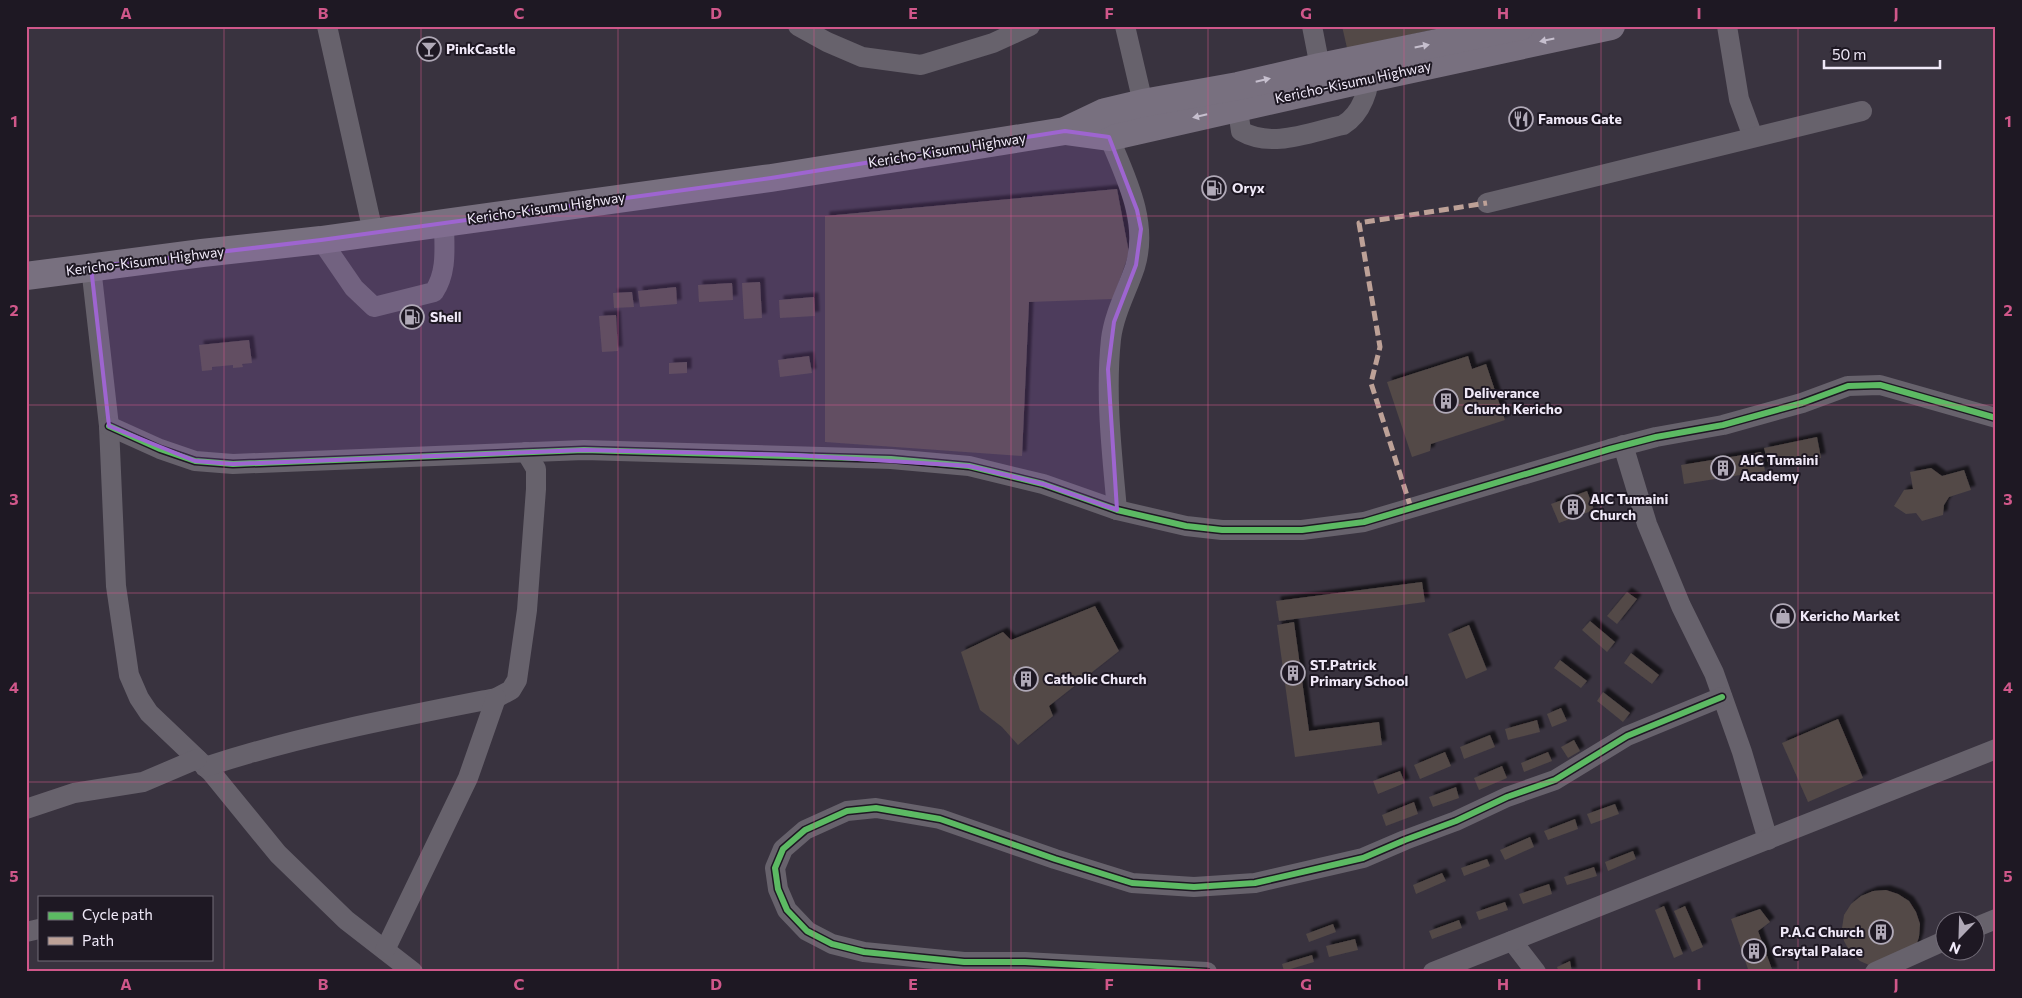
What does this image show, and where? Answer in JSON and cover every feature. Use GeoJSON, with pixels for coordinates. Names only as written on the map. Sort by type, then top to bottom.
{"type":"FeatureCollection","features":[{"type":"Feature","properties":{"kind":"highway","name":"Kericho-Kisumu Highway"},"geometry":{"type":"LineString","coordinates":[[26,276],[321,240],[771,178],[1107,124],[1370,67],[1522,26]]}},
{"type":"Feature","properties":{"kind":"highway","name":"Kericho-Kisumu Highway"},"geometry":{"type":"LineString","coordinates":[[1107,124],[1143,103],[1236,97],[1320,67],[1370,67],[1611,26]]}},
{"type":"Feature","properties":{"kind":"street"},"geometry":{"type":"LineString","coordinates":[[327,26],[373,232]]}},
{"type":"Feature","properties":{"kind":"street"},"geometry":{"type":"LineString","coordinates":[[798,26],[827,42],[862,57],[921,65],[993,43],[1030,26]]}},
{"type":"Feature","properties":{"kind":"street"},"geometry":{"type":"LineString","coordinates":[[1125,26],[1143,103]]}},
{"type":"Feature","properties":{"kind":"street"},"geometry":{"type":"LineString","coordinates":[[1312,26],[1320,67]]}},
{"type":"Feature","properties":{"kind":"street"},"geometry":{"type":"LineString","coordinates":[[1727,26],[1738,99],[1753,137]]}},
{"type":"Feature","properties":{"kind":"street"},"geometry":{"type":"LineString","coordinates":[[1236,97],[1241,131],[1250,136],[1265,140],[1282,139],[1349,121],[1360,108],[1370,67]]}},
{"type":"Feature","properties":{"kind":"street"},"geometry":{"type":"LineString","coordinates":[[1487,203],[1862,111]]}},
{"type":"Feature","properties":{"kind":"street"},"geometry":{"type":"LineString","coordinates":[[1107,124],[1138,210],[1140,229],[1136,265],[1114,322],[1108,369],[1111,444],[1117,510]]}},
{"type":"Feature","properties":{"kind":"street"},"geometry":{"type":"LineString","coordinates":[[321,240],[354,288],[374,307],[434,292],[439,284],[444,267],[444,222]]}},
{"type":"Feature","properties":{"kind":"street"},"geometry":{"type":"LineString","coordinates":[[91,267],[109,426],[116,586],[129,675],[139,698],[149,713],[201,763],[278,854],[346,920],[413,972]]}},
{"type":"Feature","properties":{"kind":"street"},"geometry":{"type":"LineString","coordinates":[[109,426],[160,449],[195,461],[233,464],[584,450],[891,459],[969,466],[1043,484],[1117,510],[1195,527],[1222,530],[1302,530],[1364,522],[1623,445],[1723,425],[1802,403],[1848,386],[1880,385],[1996,418]]}},
{"type":"Feature","properties":{"kind":"street"},"geometry":{"type":"LineString","coordinates":[[1623,445],[1647,524],[1681,606],[1714,673],[1742,752],[1768,840]]}},
{"type":"Feature","properties":{"kind":"street"},"geometry":{"type":"LineString","coordinates":[[26,809],[74,793],[144,782],[201,763],[236,757],[322,735],[496,698],[511,690],[517,680],[527,610],[536,478],[534,462],[526,452]]}},
{"type":"Feature","properties":{"kind":"street"},"geometry":{"type":"LineString","coordinates":[[1208,972],[1025,962],[964,962],[864,952],[832,944],[808,931],[787,910],[778,889],[775,868],[783,849],[805,830],[847,811],[876,808],[940,819],[1055,859],[1132,883],[1194,888],[1255,883],[1363,858],[1405,840],[1456,822],[1507,798],[1555,780],[1627,736],[1722,697]]}},
{"type":"Feature","properties":{"kind":"street"},"geometry":{"type":"LineString","coordinates":[[384,950],[468,778],[496,698]]}},
{"type":"Feature","properties":{"kind":"street"},"geometry":{"type":"LineString","coordinates":[[1432,972],[1996,749]]}},
{"type":"Feature","properties":{"kind":"street"},"geometry":{"type":"LineString","coordinates":[[1984,924],[1996,919]]}},
{"type":"Feature","properties":{"kind":"street"},"geometry":{"type":"LineString","coordinates":[[1512,941],[1536,972]]}},
{"type":"Feature","properties":{"kind":"street"},"geometry":{"type":"LineString","coordinates":[[1875,972],[1934,945]]}},
{"type":"Feature","properties":{"kind":"highlighted area"},"geometry":{"type":"Polygon","coordinates":[[[1065,131],[1109,137],[1137,210],[1141,229],[1136,265],[1114,322],[1108,369],[1117,510],[1043,484],[969,466],[794,455],[584,450],[233,464],[195,461],[109,426],[91,267],[321,240],[771,178],[1065,131]]]}},
{"type":"Feature","properties":{"kind":"building"},"geometry":{"type":"Polygon","coordinates":[[[1342,26],[1446,26],[1446,27],[1347,48],[1342,26]]]}},
{"type":"Feature","properties":{"kind":"building"},"geometry":{"type":"Polygon","coordinates":[[[1117,189],[1129,253],[1113,299],[1029,302],[1022,456],[825,442],[825,216],[1117,189]]]}},
{"type":"Feature","properties":{"kind":"building"},"geometry":{"type":"Polygon","coordinates":[[[760,282],[762,318],[744,319],[742,283],[760,282]]]}},
{"type":"Feature","properties":{"kind":"building"},"geometry":{"type":"Polygon","coordinates":[[[732,283],[733,300],[699,302],[698,285],[732,283]]]}},
{"type":"Feature","properties":{"kind":"building"},"geometry":{"type":"Polygon","coordinates":[[[676,287],[677,304],[640,307],[638,291],[676,287]]]}},
{"type":"Feature","properties":{"kind":"building"},"geometry":{"type":"Polygon","coordinates":[[[632,292],[634,307],[614,308],[613,293],[632,292]]]}},
{"type":"Feature","properties":{"kind":"building"},"geometry":{"type":"Polygon","coordinates":[[[814,297],[815,316],[780,318],[779,300],[814,297]]]}},
{"type":"Feature","properties":{"kind":"building"},"geometry":{"type":"Polygon","coordinates":[[[616,315],[618,351],[602,352],[599,316],[616,315]]]}},
{"type":"Feature","properties":{"kind":"building"},"geometry":{"type":"Polygon","coordinates":[[[249,340],[252,363],[242,364],[243,367],[233,368],[233,365],[212,367],[212,370],[202,371],[199,345],[249,340]]]}},
{"type":"Feature","properties":{"kind":"building"},"geometry":{"type":"Polygon","coordinates":[[[809,356],[812,373],[780,377],[778,360],[809,356]]]}},
{"type":"Feature","properties":{"kind":"building","name":"Deliverance Church Kericho"},"geometry":{"type":"Polygon","coordinates":[[[1468,356],[1472,369],[1486,364],[1505,420],[1431,444],[1430,451],[1412,457],[1387,382],[1468,356]]]}},
{"type":"Feature","properties":{"kind":"building"},"geometry":{"type":"Polygon","coordinates":[[[687,362],[687,373],[669,374],[669,363],[687,362]]]}},
{"type":"Feature","properties":{"kind":"building"},"geometry":{"type":"Polygon","coordinates":[[[1817,437],[1821,458],[1769,466],[1764,448],[1817,437]]]}},
{"type":"Feature","properties":{"kind":"building","name":"AIC Tumaini Academy"},"geometry":{"type":"Polygon","coordinates":[[[1761,452],[1765,471],[1684,484],[1681,465],[1761,452]]]}},
{"type":"Feature","properties":{"kind":"building"},"geometry":{"type":"Polygon","coordinates":[[[1931,468],[1942,476],[1964,470],[1971,490],[1949,497],[1944,505],[1943,515],[1922,521],[1916,513],[1906,514],[1894,506],[1904,490],[1913,489],[1910,472],[1931,468]]]}},
{"type":"Feature","properties":{"kind":"building","name":"AIC Tumaini Church"},"geometry":{"type":"Polygon","coordinates":[[[1587,491],[1594,510],[1559,523],[1551,504],[1587,491]]]}},
{"type":"Feature","properties":{"kind":"building"},"geometry":{"type":"Polygon","coordinates":[[[1422,582],[1425,602],[1279,621],[1276,601],[1422,582]]]}},
{"type":"Feature","properties":{"kind":"building"},"geometry":{"type":"Polygon","coordinates":[[[1627,592],[1637,599],[1617,624],[1607,616],[1627,592]]]}},
{"type":"Feature","properties":{"kind":"building","name":"Catholic Church"},"geometry":{"type":"Polygon","coordinates":[[[1095,606],[1119,651],[1049,706],[1053,716],[1018,745],[1002,727],[980,710],[961,652],[1003,632],[1011,640],[1095,606]]]}},
{"type":"Feature","properties":{"kind":"building"},"geometry":{"type":"Polygon","coordinates":[[[1590,621],[1615,642],[1607,652],[1582,630],[1590,621]]]}},
{"type":"Feature","properties":{"kind":"building","name":"ST.Patrick Primary School"},"geometry":{"type":"Polygon","coordinates":[[[1294,622],[1309,731],[1379,722],[1382,745],[1295,757],[1277,625],[1294,622]]]}},
{"type":"Feature","properties":{"kind":"building"},"geometry":{"type":"Polygon","coordinates":[[[1469,625],[1487,670],[1466,679],[1448,634],[1469,625]]]}},
{"type":"Feature","properties":{"kind":"building"},"geometry":{"type":"Polygon","coordinates":[[[1631,653],[1659,675],[1652,684],[1624,663],[1631,653]]]}},
{"type":"Feature","properties":{"kind":"building"},"geometry":{"type":"Polygon","coordinates":[[[1560,660],[1587,681],[1581,688],[1554,668],[1560,660]]]}},
{"type":"Feature","properties":{"kind":"building"},"geometry":{"type":"Polygon","coordinates":[[[1603,692],[1630,713],[1623,722],[1597,701],[1603,692]]]}},
{"type":"Feature","properties":{"kind":"building"},"geometry":{"type":"Polygon","coordinates":[[[1561,708],[1567,721],[1552,727],[1547,714],[1561,708]]]}},
{"type":"Feature","properties":{"kind":"building"},"geometry":{"type":"Polygon","coordinates":[[[1838,719],[1863,778],[1808,802],[1782,743],[1838,719]]]}},
{"type":"Feature","properties":{"kind":"building"},"geometry":{"type":"Polygon","coordinates":[[[1537,720],[1540,732],[1508,740],[1505,729],[1537,720]]]}},
{"type":"Feature","properties":{"kind":"building"},"geometry":{"type":"Polygon","coordinates":[[[1490,735],[1495,747],[1464,759],[1460,747],[1490,735]]]}},
{"type":"Feature","properties":{"kind":"building"},"geometry":{"type":"Polygon","coordinates":[[[1574,740],[1580,751],[1568,758],[1561,747],[1574,740]]]}},
{"type":"Feature","properties":{"kind":"building"},"geometry":{"type":"Polygon","coordinates":[[[1445,752],[1451,766],[1420,779],[1414,765],[1445,752]]]}},
{"type":"Feature","properties":{"kind":"building"},"geometry":{"type":"Polygon","coordinates":[[[1548,752],[1552,761],[1524,772],[1521,763],[1548,752]]]}},
{"type":"Feature","properties":{"kind":"building"},"geometry":{"type":"Polygon","coordinates":[[[1502,766],[1507,778],[1479,790],[1474,778],[1502,766]]]}},
{"type":"Feature","properties":{"kind":"building"},"geometry":{"type":"Polygon","coordinates":[[[1400,771],[1405,783],[1378,794],[1373,781],[1400,771]]]}},
{"type":"Feature","properties":{"kind":"building"},"geometry":{"type":"Polygon","coordinates":[[[1456,787],[1459,798],[1433,807],[1429,797],[1456,787]]]}},
{"type":"Feature","properties":{"kind":"building"},"geometry":{"type":"Polygon","coordinates":[[[1414,802],[1418,814],[1386,826],[1382,815],[1414,802]]]}},
{"type":"Feature","properties":{"kind":"building"},"geometry":{"type":"Polygon","coordinates":[[[1615,804],[1619,814],[1591,824],[1587,814],[1615,804]]]}},
{"type":"Feature","properties":{"kind":"building"},"geometry":{"type":"Polygon","coordinates":[[[1575,819],[1578,829],[1548,840],[1544,831],[1575,819]]]}},
{"type":"Feature","properties":{"kind":"building"},"geometry":{"type":"Polygon","coordinates":[[[1530,837],[1534,847],[1505,860],[1500,850],[1530,837]]]}},
{"type":"Feature","properties":{"kind":"building"},"geometry":{"type":"Polygon","coordinates":[[[1633,851],[1636,859],[1608,871],[1605,862],[1633,851]]]}},
{"type":"Feature","properties":{"kind":"building"},"geometry":{"type":"Polygon","coordinates":[[[1487,859],[1490,866],[1464,876],[1461,868],[1487,859]]]}},
{"type":"Feature","properties":{"kind":"building"},"geometry":{"type":"Polygon","coordinates":[[[1594,867],[1597,876],[1567,885],[1564,877],[1594,867]]]}},
{"type":"Feature","properties":{"kind":"building"},"geometry":{"type":"Polygon","coordinates":[[[1442,873],[1446,881],[1416,894],[1413,885],[1442,873]]]}},
{"type":"Feature","properties":{"kind":"building"},"geometry":{"type":"Polygon","coordinates":[[[1549,884],[1552,894],[1523,904],[1519,894],[1549,884]]]}},
{"type":"Feature","properties":{"kind":"building","name":"P.A.G Church"},"geometry":{"type":"Polygon","coordinates":[[[1886,890],[1898,894],[1909,901],[1916,912],[1920,924],[1919,937],[1915,949],[1871,966],[1860,961],[1850,952],[1844,941],[1842,928],[1844,915],[1851,904],[1861,896],[1873,891],[1886,890]]]}},
{"type":"Feature","properties":{"kind":"building"},"geometry":{"type":"Polygon","coordinates":[[[1505,902],[1508,910],[1479,920],[1476,912],[1505,902]]]}},
{"type":"Feature","properties":{"kind":"building"},"geometry":{"type":"Polygon","coordinates":[[[1664,906],[1683,954],[1674,958],[1655,910],[1664,906]]]}},
{"type":"Feature","properties":{"kind":"building"},"geometry":{"type":"Polygon","coordinates":[[[1685,906],[1703,947],[1692,952],[1674,911],[1685,906]]]}},
{"type":"Feature","properties":{"kind":"building","name":"Crsytal Palace"},"geometry":{"type":"Polygon","coordinates":[[[1760,909],[1770,922],[1758,931],[1773,972],[1749,972],[1731,919],[1760,909]]]}},
{"type":"Feature","properties":{"kind":"building"},"geometry":{"type":"Polygon","coordinates":[[[1459,920],[1462,928],[1432,939],[1429,931],[1459,920]]]}},
{"type":"Feature","properties":{"kind":"building"},"geometry":{"type":"Polygon","coordinates":[[[1333,924],[1336,932],[1309,942],[1306,934],[1333,924]]]}},
{"type":"Feature","properties":{"kind":"building"},"geometry":{"type":"Polygon","coordinates":[[[1355,939],[1358,950],[1329,957],[1326,946],[1355,939]]]}},
{"type":"Feature","properties":{"kind":"building"},"geometry":{"type":"Polygon","coordinates":[[[1312,955],[1314,962],[1284,971],[1282,964],[1312,955]]]}},
{"type":"Feature","properties":{"kind":"building"},"geometry":{"type":"Polygon","coordinates":[[[1570,961],[1572,972],[1559,972],[1557,967],[1570,961]]]}},
{"type":"Feature","properties":{"kind":"marked path"},"geometry":{"type":"LineString","coordinates":[[1411,508],[1371,383],[1380,347],[1359,223],[1487,203]]}},
{"type":"Feature","properties":{"kind":"cycle path"},"geometry":{"type":"LineString","coordinates":[[109,426],[160,449],[195,461],[233,464],[584,450],[891,459],[969,466],[1043,484],[1117,510],[1186,526],[1222,530],[1302,530],[1364,522],[1610,449],[1656,437],[1723,425],[1802,403],[1848,386],[1880,385],[1996,418]]}},
{"type":"Feature","properties":{"kind":"cycle path"},"geometry":{"type":"LineString","coordinates":[[1207,972],[1025,962],[964,962],[864,952],[832,944],[807,931],[787,910],[778,889],[775,868],[783,849],[805,830],[847,811],[876,808],[940,819],[1055,859],[1132,883],[1194,887],[1255,883],[1363,858],[1456,821],[1507,797],[1555,780],[1627,736],[1722,697]]}},
{"type":"Feature","properties":{"kind":"place","name":"PinkCastle"},"geometry":{"type":"Point","coordinates":[429,49]}},
{"type":"Feature","properties":{"kind":"place","name":"Famous Gate"},"geometry":{"type":"Point","coordinates":[1521,119]}},
{"type":"Feature","properties":{"kind":"place","name":"Oryx"},"geometry":{"type":"Point","coordinates":[1214,188]}},
{"type":"Feature","properties":{"kind":"place","name":"Shell"},"geometry":{"type":"Point","coordinates":[412,317]}},
{"type":"Feature","properties":{"kind":"place","name":"Deliverance Church Kericho"},"geometry":{"type":"Point","coordinates":[1446,401]}},
{"type":"Feature","properties":{"kind":"place","name":"AIC Tumaini Academy"},"geometry":{"type":"Point","coordinates":[1723,468]}},
{"type":"Feature","properties":{"kind":"place","name":"AIC Tumaini Church"},"geometry":{"type":"Point","coordinates":[1573,507]}},
{"type":"Feature","properties":{"kind":"place","name":"Kericho Market"},"geometry":{"type":"Point","coordinates":[1783,616]}},
{"type":"Feature","properties":{"kind":"place","name":"ST.Patrick Primary School"},"geometry":{"type":"Point","coordinates":[1293,673]}},
{"type":"Feature","properties":{"kind":"place","name":"Catholic Church"},"geometry":{"type":"Point","coordinates":[1026,679]}},
{"type":"Feature","properties":{"kind":"place","name":"P.A.G Church"},"geometry":{"type":"Point","coordinates":[1881,932]}},
{"type":"Feature","properties":{"kind":"place","name":"Crsytal Palace"},"geometry":{"type":"Point","coordinates":[1754,951]}}]}
